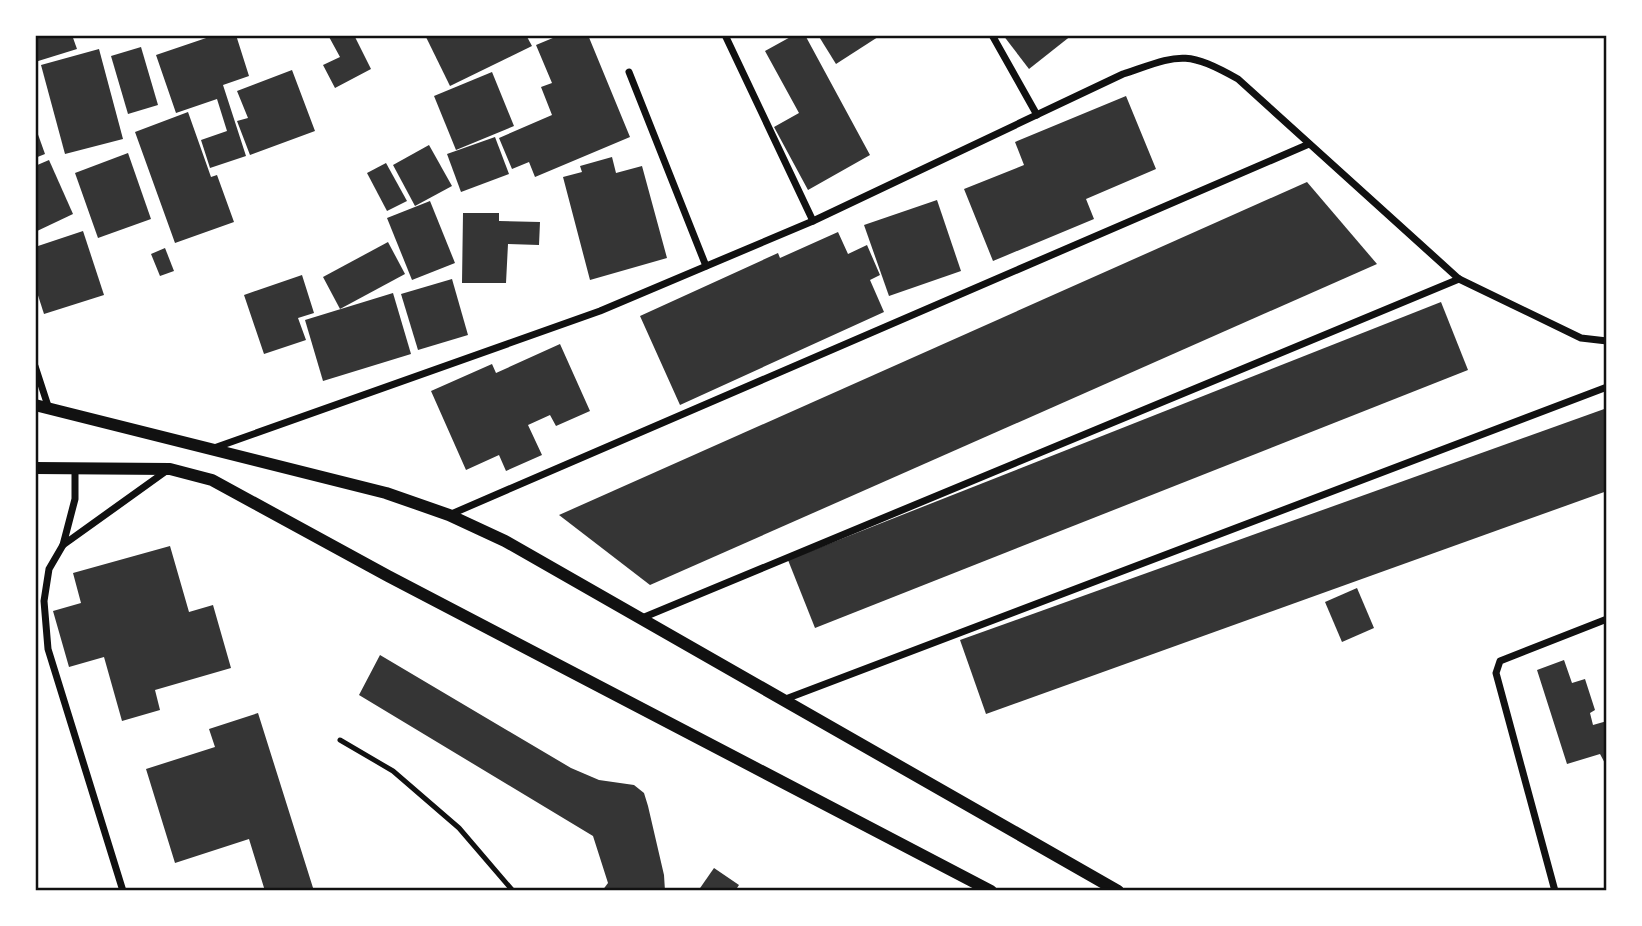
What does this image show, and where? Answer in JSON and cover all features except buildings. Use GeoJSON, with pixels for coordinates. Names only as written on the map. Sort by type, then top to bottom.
{"type":"FeatureCollection","features":[{"type":"Feature","properties":{"kind":"street"},"geometry":{"type":"LineString","coordinates":[[725,35],[813,221]]}},
{"type":"Feature","properties":{"kind":"street"},"geometry":{"type":"LineString","coordinates":[[992,35],[1037,115]]}},
{"type":"Feature","properties":{"kind":"street"},"geometry":{"type":"LineString","coordinates":[[211,450],[600,311],[813,221],[1123,74],[1174,57],[1203,60],[1238,79],[1459,279],[1581,338],[1607,341]]}},
{"type":"Feature","properties":{"kind":"street"},"geometry":{"type":"LineString","coordinates":[[629,72],[706,266]]}},
{"type":"Feature","properties":{"kind":"street"},"geometry":{"type":"LineString","coordinates":[[449,516],[1309,144]]}},
{"type":"Feature","properties":{"kind":"street"},"geometry":{"type":"LineString","coordinates":[[642,618],[1459,279]]}},
{"type":"Feature","properties":{"kind":"street"},"geometry":{"type":"LineString","coordinates":[[35,366],[49,409]]}},
{"type":"Feature","properties":{"kind":"street"},"geometry":{"type":"LineString","coordinates":[[782,700],[1607,387]]}},
{"type":"Feature","properties":{"kind":"street"},"geometry":{"type":"LineString","coordinates":[[35,405],[386,493],[449,516],[505,541],[1118,891]]}},
{"type":"Feature","properties":{"kind":"street"},"geometry":{"type":"LineString","coordinates":[[35,468],[170,469],[212,480],[388,576],[990,891]]}},
{"type":"Feature","properties":{"kind":"street"},"geometry":{"type":"LineString","coordinates":[[75,468],[75,499],[63,545],[49,569],[44,601],[48,649],[123,891]]}},
{"type":"Feature","properties":{"kind":"street"},"geometry":{"type":"LineString","coordinates":[[63,545],[170,469]]}},
{"type":"Feature","properties":{"kind":"street"},"geometry":{"type":"LineString","coordinates":[[1555,891],[1496,673],[1500,661],[1524,649],[1607,619]]}},
{"type":"Feature","properties":{"kind":"lane"},"geometry":{"type":"LineString","coordinates":[[340,740],[393,771],[459,828],[513,891]]}}]}
